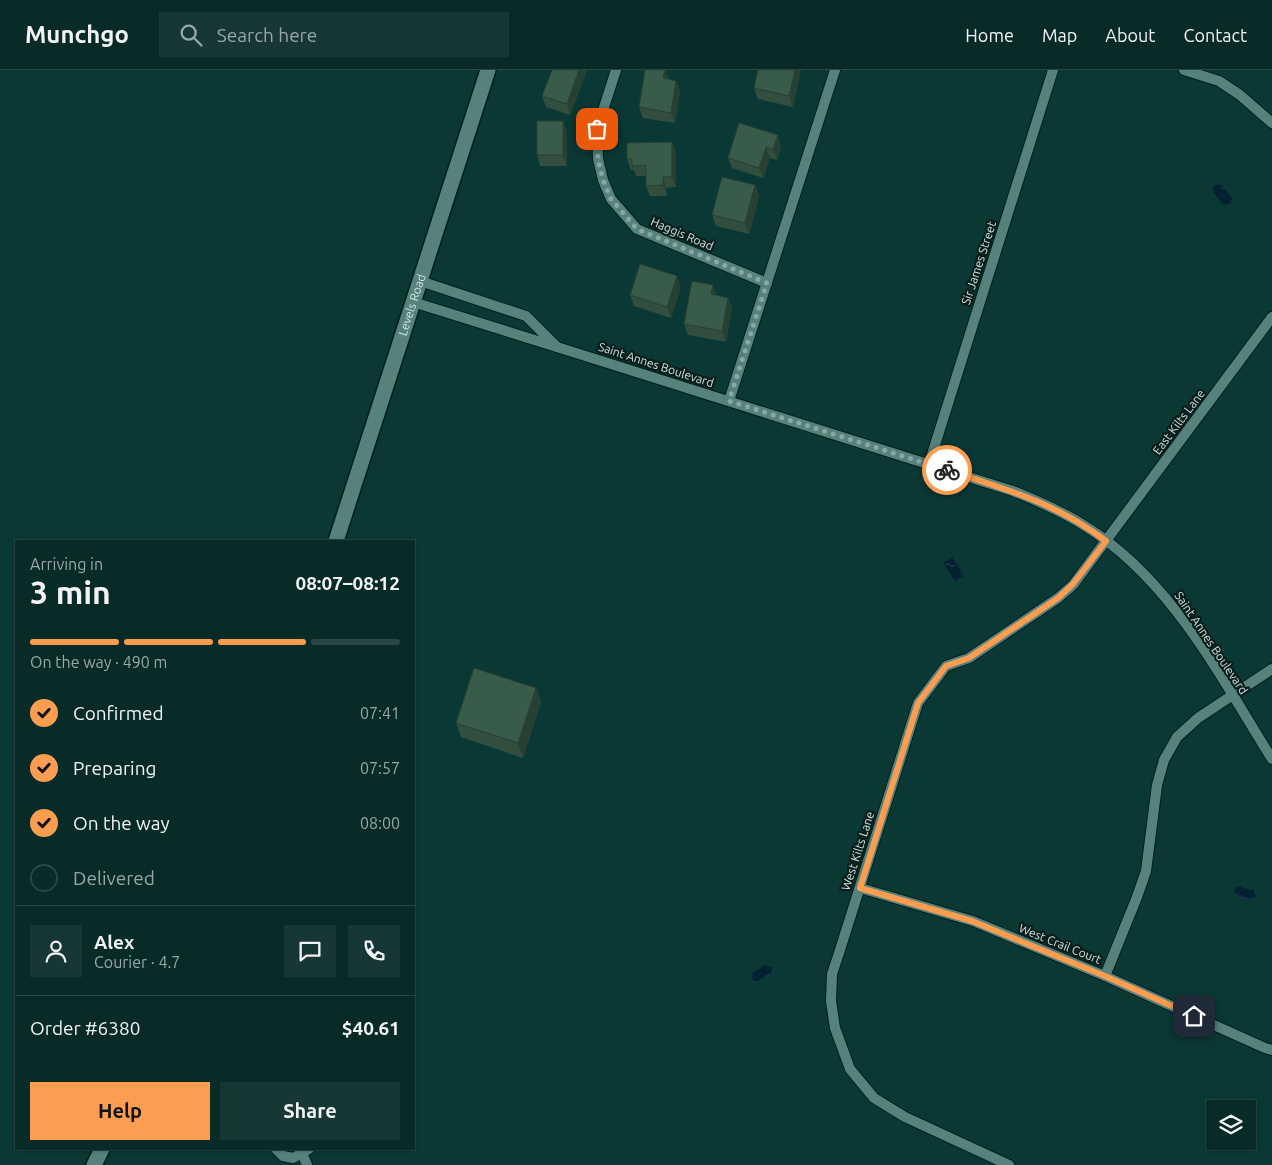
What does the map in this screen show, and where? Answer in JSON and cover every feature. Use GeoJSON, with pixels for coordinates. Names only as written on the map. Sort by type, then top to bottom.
{"type":"FeatureCollection","features":[{"type":"Feature","properties":{"kind":"main road","name":"Levels Road"},"geometry":{"type":"LineString","coordinates":[[336,540],[488,70]]}},
{"type":"Feature","properties":{"kind":"main road"},"geometry":{"type":"LineString","coordinates":[[94,1165],[102,1150]]}},
{"type":"Feature","properties":{"kind":"street","name":"Haggis Road"},"geometry":{"type":"LineString","coordinates":[[616,70],[597,129],[598,160],[603,180],[611,199],[637,229],[767,283]]}},
{"type":"Feature","properties":{"kind":"street"},"geometry":{"type":"LineString","coordinates":[[729,401],[835,70]]}},
{"type":"Feature","properties":{"kind":"street","name":"Sir James Street"},"geometry":{"type":"LineString","coordinates":[[929,464],[1053,70]]}},
{"type":"Feature","properties":{"kind":"street"},"geometry":{"type":"LineString","coordinates":[[1184,70],[1218,81],[1240,95],[1272,123]]}},
{"type":"Feature","properties":{"kind":"street","name":"Saint Annes Boulevard"},"geometry":{"type":"LineString","coordinates":[[420,281],[526,316],[557,347]]}},
{"type":"Feature","properties":{"kind":"street","name":"Saint Annes Boulevard"},"geometry":{"type":"LineString","coordinates":[[413,302],[929,464],[1039,501],[1087,526],[1126,556],[1168,600],[1183,620],[1272,758]]}},
{"type":"Feature","properties":{"kind":"street","name":"East Kilts Lane"},"geometry":{"type":"LineString","coordinates":[[1106,541],[1272,317]]}},
{"type":"Feature","properties":{"kind":"street","name":"West Kilts Lane"},"geometry":{"type":"LineString","coordinates":[[1009,1165],[904,1117],[874,1098],[850,1069],[835,1028],[831,1001],[832,974],[918,703],[946,666],[969,658],[1058,598],[1073,584],[1106,541]]}},
{"type":"Feature","properties":{"kind":"street"},"geometry":{"type":"LineString","coordinates":[[1105,976],[1138,897],[1146,871],[1157,785],[1164,760],[1177,737],[1198,718],[1272,669]]}},
{"type":"Feature","properties":{"kind":"street","name":"West Crail Court"},"geometry":{"type":"LineString","coordinates":[[860,888],[972,921],[1105,976],[1272,1050]]}},
{"type":"Feature","properties":{"kind":"street"},"geometry":{"type":"LineString","coordinates":[[277,1150],[287,1157],[293,1158],[306,1151],[307,1165]]}},
{"type":"Feature","properties":{"kind":"water"},"geometry":{"type":"Polygon","coordinates":[[[1217,184],[1222,185],[1232,198],[1230,204],[1223,205],[1213,192],[1213,187],[1217,184]]]}},
{"type":"Feature","properties":{"kind":"water"},"geometry":{"type":"Polygon","coordinates":[[[952,557],[964,576],[955,581],[943,563],[952,557]]]}},
{"type":"Feature","properties":{"kind":"water"},"geometry":{"type":"Polygon","coordinates":[[[1240,886],[1254,890],[1256,897],[1244,900],[1234,892],[1236,887],[1240,886]]]}},
{"type":"Feature","properties":{"kind":"water"},"geometry":{"type":"Polygon","coordinates":[[[764,965],[772,967],[771,973],[758,981],[754,981],[753,973],[764,965]]]}},
{"type":"Feature","properties":{"kind":"building"},"geometry":{"type":"Polygon","coordinates":[[[552,70],[579,70],[567,104],[542,96],[552,70]]]}},
{"type":"Feature","properties":{"kind":"building"},"geometry":{"type":"Polygon","coordinates":[[[645,70],[665,70],[663,78],[676,81],[671,113],[639,107],[645,70]]]}},
{"type":"Feature","properties":{"kind":"building"},"geometry":{"type":"Polygon","coordinates":[[[758,70],[795,70],[789,96],[754,88],[758,70]]]}},
{"type":"Feature","properties":{"kind":"building"},"geometry":{"type":"Polygon","coordinates":[[[537,121],[563,121],[563,155],[537,155],[537,121]]]}},
{"type":"Feature","properties":{"kind":"building"},"geometry":{"type":"Polygon","coordinates":[[[739,123],[778,135],[773,149],[766,147],[759,168],[728,158],[739,123]]]}},
{"type":"Feature","properties":{"kind":"building"},"geometry":{"type":"Polygon","coordinates":[[[672,142],[672,177],[663,177],[663,185],[646,186],[646,165],[632,166],[632,159],[627,159],[627,143],[672,142]]]}},
{"type":"Feature","properties":{"kind":"building"},"geometry":{"type":"Polygon","coordinates":[[[722,177],[755,185],[745,223],[712,215],[722,177]]]}},
{"type":"Feature","properties":{"kind":"building"},"geometry":{"type":"Polygon","coordinates":[[[640,264],[677,276],[667,307],[630,295],[640,264]]]}},
{"type":"Feature","properties":{"kind":"building"},"geometry":{"type":"Polygon","coordinates":[[[692,281],[713,285],[711,294],[728,298],[722,331],[684,324],[692,281]]]}},
{"type":"Feature","properties":{"kind":"building"},"geometry":{"type":"Polygon","coordinates":[[[474,668],[536,688],[518,743],[456,723],[474,668]]]}},
{"type":"Feature","properties":{"kind":"way so far"},"geometry":{"type":"LineString","coordinates":[[597,129],[598,160],[603,180],[611,199],[637,229],[767,283],[729,401],[947,470]]}},
{"type":"Feature","properties":{"kind":"route"},"geometry":{"type":"LineString","coordinates":[[947,470],[1039,501],[1087,526],[1106,541],[1073,584],[1058,598],[969,658],[946,666],[918,703],[860,888],[972,921],[1105,976],[1194,1016]]}}]}
